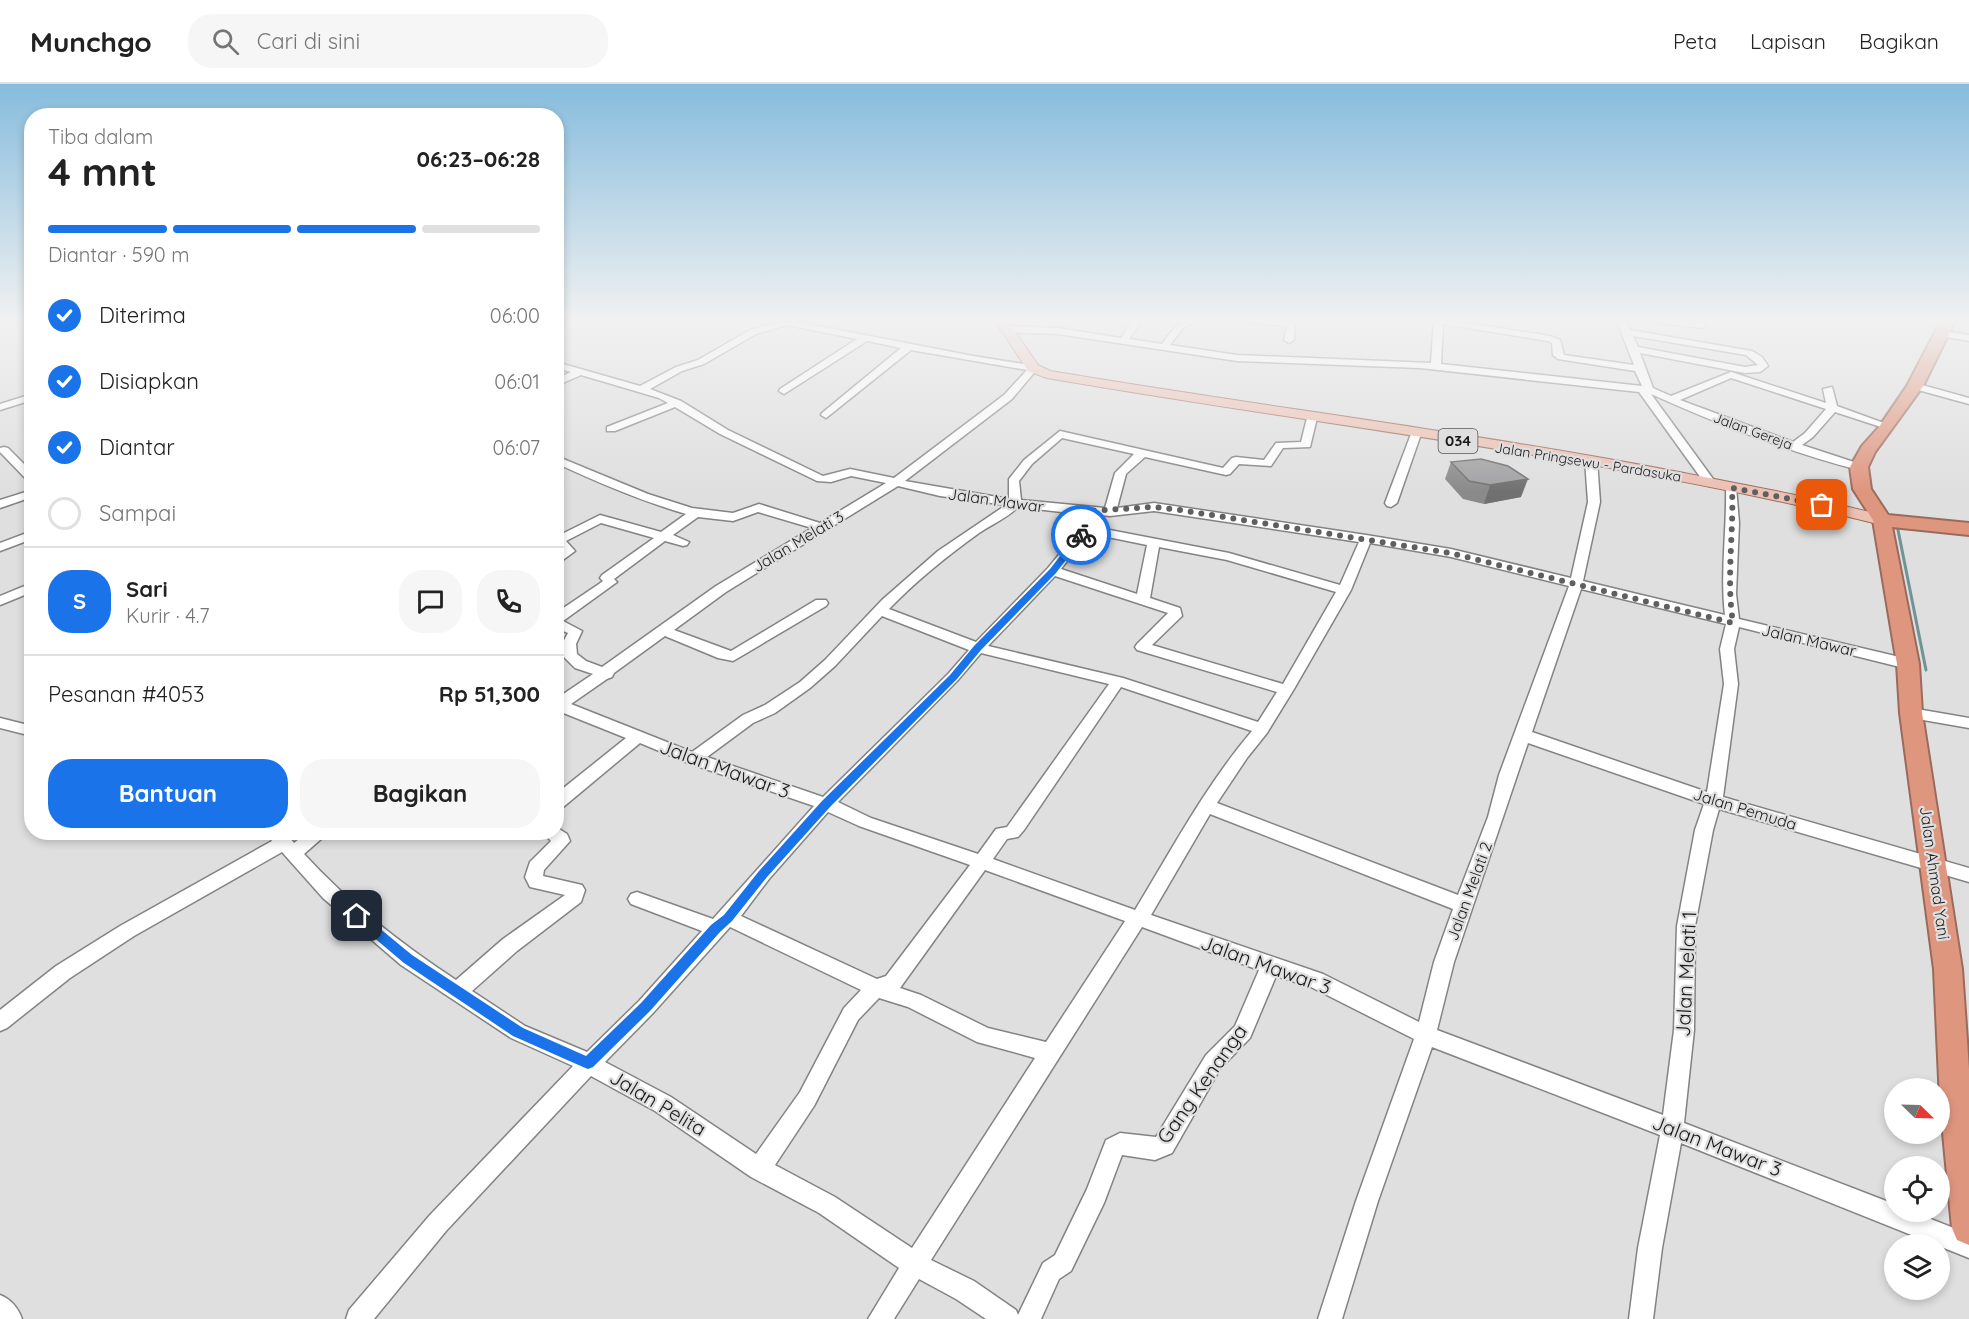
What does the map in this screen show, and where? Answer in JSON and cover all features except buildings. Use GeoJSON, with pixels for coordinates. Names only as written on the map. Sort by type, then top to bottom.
{"type":"FeatureCollection","features":[{"type":"Feature","properties":{"kind":"highway"},"geometry":{"type":"LineString","coordinates":[[1918,377],[1915,386],[1875,444],[1868,450],[1859,467],[1862,489],[1882,520],[1969,529]]}},
{"type":"Feature","properties":{"kind":"highway","name":"Jalan Ahmad Yani"},"geometry":{"type":"LineString","coordinates":[[1882,520],[1908,664],[1911,713],[1948,969],[1955,1097],[1969,1228]]}},
{"type":"Feature","properties":{"kind":"main road","name":"Jalan Pringsewu - Pardasuka"},"geometry":{"type":"LineString","coordinates":[[1063,377],[1312,418],[1591,460],[1839,508],[1882,520]]}},
{"type":"Feature","properties":{"kind":"street","name":"Jalan Mawar"},"geometry":{"type":"LineString","coordinates":[[597,377],[642,389],[677,404],[724,432],[821,479],[831,479],[850,472],[940,492],[1015,503],[1086,511],[1110,512],[1154,507],[1180,510],[1450,553],[1908,664]]}},
{"type":"Feature","properties":{"kind":"street"},"geometry":{"type":"LineString","coordinates":[[642,389],[665,377]]}},
{"type":"Feature","properties":{"kind":"street"},"geometry":{"type":"LineString","coordinates":[[784,391],[806,377]]}},
{"type":"Feature","properties":{"kind":"street"},"geometry":{"type":"LineString","coordinates":[[826,415],[872,377]]}},
{"type":"Feature","properties":{"kind":"street","name":"Jalan Melati 3"},"geometry":{"type":"LineString","coordinates":[[564,702],[607,674],[729,584],[896,482],[1008,397],[1027,377]]}},
{"type":"Feature","properties":{"kind":"street","name":"Jalan Gereja"},"geometry":{"type":"LineString","coordinates":[[1529,377],[1646,390],[1794,446],[1859,467]]}},
{"type":"Feature","properties":{"kind":"street"},"geometry":{"type":"LineString","coordinates":[[1642,377],[1646,390],[1710,483]]}},
{"type":"Feature","properties":{"kind":"street"},"geometry":{"type":"LineString","coordinates":[[1672,399],[1727,377]]}},
{"type":"Feature","properties":{"kind":"street"},"geometry":{"type":"LineString","coordinates":[[1736,377],[1887,426]]}},
{"type":"Feature","properties":{"kind":"street"},"geometry":{"type":"LineString","coordinates":[[1915,386],[1969,401]]}},
{"type":"Feature","properties":{"kind":"street"},"geometry":{"type":"LineString","coordinates":[[1828,389],[1832,409]]}},
{"type":"Feature","properties":{"kind":"street"},"geometry":{"type":"LineString","coordinates":[[0,407],[24,400]]}},
{"type":"Feature","properties":{"kind":"street"},"geometry":{"type":"LineString","coordinates":[[611,429],[677,404]]}},
{"type":"Feature","properties":{"kind":"street"},"geometry":{"type":"LineString","coordinates":[[1794,446],[1809,435],[1832,409]]}},
{"type":"Feature","properties":{"kind":"street"},"geometry":{"type":"LineString","coordinates":[[694,759],[739,725],[770,709],[806,685],[880,610],[949,548],[982,525],[1005,513],[1015,503],[1013,481],[1028,462],[1060,434],[1226,472],[1236,460],[1267,464],[1280,445],[1292,443],[1306,445],[1312,418]]}},
{"type":"Feature","properties":{"kind":"street"},"geometry":{"type":"LineString","coordinates":[[1391,503],[1416,434]]}},
{"type":"Feature","properties":{"kind":"street"},"geometry":{"type":"LineString","coordinates":[[4,450],[24,471]]}},
{"type":"Feature","properties":{"kind":"street"},"geometry":{"type":"LineString","coordinates":[[1110,512],[1121,473],[1143,452]]}},
{"type":"Feature","properties":{"kind":"street","name":"Jalan Melati 2"},"geometry":{"type":"LineString","coordinates":[[1330,1319],[1367,1201],[1426,1035],[1444,962],[1463,905],[1496,817],[1507,775],[1581,569],[1593,511],[1594,474],[1591,460]]}},
{"type":"Feature","properties":{"kind":"street"},"geometry":{"type":"LineString","coordinates":[[564,463],[694,514],[736,517],[751,509],[759,508],[821,527]]}},
{"type":"Feature","properties":{"kind":"street","name":"Jalan Melati 1"},"geometry":{"type":"LineString","coordinates":[[1641,1319],[1652,1237],[1672,1130],[1684,1030],[1686,926],[1704,830],[1714,800],[1731,684],[1727,649],[1733,623],[1729,594],[1733,523],[1732,488]]}},
{"type":"Feature","properties":{"kind":"street"},"geometry":{"type":"LineString","coordinates":[[0,504],[24,496]]}},
{"type":"Feature","properties":{"kind":"street"},"geometry":{"type":"LineString","coordinates":[[364,1317],[438,1223],[588,1063],[646,1007],[826,804],[953,677],[1053,571],[1081,536],[1086,511]]}},
{"type":"Feature","properties":{"kind":"street"},"geometry":{"type":"LineString","coordinates":[[564,615],[610,582],[607,578],[694,514]]}},
{"type":"Feature","properties":{"kind":"street"},"geometry":{"type":"LineString","coordinates":[[564,538],[594,520],[606,520],[683,542]]}},
{"type":"Feature","properties":{"kind":"street"},"geometry":{"type":"LineString","coordinates":[[1082,528],[1229,557],[1344,590]]}},
{"type":"Feature","properties":{"kind":"street"},"geometry":{"type":"LineString","coordinates":[[0,547],[24,538]]}},
{"type":"Feature","properties":{"kind":"street"},"geometry":{"type":"LineString","coordinates":[[880,1319],[1130,928],[1140,918],[1241,754],[1262,729],[1344,590],[1365,539]]}},
{"type":"Feature","properties":{"kind":"street"},"geometry":{"type":"LineString","coordinates":[[1143,599],[1154,543]]}},
{"type":"Feature","properties":{"kind":"street"},"geometry":{"type":"LineString","coordinates":[[1053,571],[1175,611],[1175,616],[1142,647],[1286,690]]}},
{"type":"Feature","properties":{"kind":"street"},"geometry":{"type":"LineString","coordinates":[[0,601],[24,590]]}},
{"type":"Feature","properties":{"kind":"street"},"geometry":{"type":"LineString","coordinates":[[664,632],[733,656],[821,603]]}},
{"type":"Feature","properties":{"kind":"street"},"geometry":{"type":"LineString","coordinates":[[880,610],[978,648],[1118,681],[1220,713],[1262,729]]}},
{"type":"Feature","properties":{"kind":"street"},"geometry":{"type":"LineString","coordinates":[[564,625],[575,631],[568,645],[569,655],[574,662],[607,674]]}},
{"type":"Feature","properties":{"kind":"street"},"geometry":{"type":"LineString","coordinates":[[759,1169],[807,1099],[851,1014],[876,988],[892,982],[1002,834],[1012,832],[1018,825],[1118,681]]}},
{"type":"Feature","properties":{"kind":"street","name":"Jalan Mawar 3"},"geometry":{"type":"LineString","coordinates":[[564,708],[694,759],[826,804],[865,822],[1270,966],[1316,980],[1426,1035],[1969,1246]]}},
{"type":"Feature","properties":{"kind":"street"},"geometry":{"type":"LineString","coordinates":[[1911,713],[1969,723]]}},
{"type":"Feature","properties":{"kind":"street"},"geometry":{"type":"LineString","coordinates":[[0,723],[24,729]]}},
{"type":"Feature","properties":{"kind":"street","name":"Jalan Pemuda"},"geometry":{"type":"LineString","coordinates":[[1523,735],[1714,800],[1969,875]]}},
{"type":"Feature","properties":{"kind":"street"},"geometry":{"type":"LineString","coordinates":[[564,797],[637,737]]}},
{"type":"Feature","properties":{"kind":"street"},"geometry":{"type":"LineString","coordinates":[[1208,806],[1463,905]]}},
{"type":"Feature","properties":{"kind":"street"},"geometry":{"type":"LineString","coordinates":[[458,991],[510,945],[575,897],[576,890],[536,882],[534,877],[536,867],[561,840]]}},
{"type":"Feature","properties":{"kind":"street"},"geometry":{"type":"LineString","coordinates":[[0,1022],[63,972],[117,937],[283,843]]}},
{"type":"Feature","properties":{"kind":"street","name":"Jalan Pelita"},"geometry":{"type":"LineString","coordinates":[[283,843],[329,893],[408,959],[518,1032],[588,1063],[663,1104],[759,1169],[827,1205],[916,1265],[965,1290],[1007,1319]]}},
{"type":"Feature","properties":{"kind":"street"},"geometry":{"type":"LineString","coordinates":[[637,899],[722,923],[876,988],[914,1001],[984,1036],[1051,1053]]}},
{"type":"Feature","properties":{"kind":"street","name":"Gang Kenanga"},"geometry":{"type":"LineString","coordinates":[[1028,1319],[1051,1271],[1063,1263],[1096,1195],[1114,1148],[1120,1144],[1155,1149],[1164,1145],[1213,1062],[1243,1032],[1270,966]]}},
{"type":"Feature","properties":{"kind":"street"},"geometry":{"type":"LineString","coordinates":[[0,1307],[10,1319]]}},
{"type":"Feature","properties":{"kind":"waterway"},"geometry":{"type":"LineString","coordinates":[[1897,525],[1926,670]]}},
{"type":"Feature","properties":{"kind":"way so far"},"geometry":{"type":"LineString","coordinates":[[1081,535],[1086,511],[1110,512],[1154,507],[1180,510],[1450,553],[1733,623],[1729,594],[1733,523],[1732,488],[1822,505]]}},
{"type":"Feature","properties":{"kind":"route"},"geometry":{"type":"LineString","coordinates":[[357,916],[408,959],[518,1032],[588,1063],[646,1007],[691,955],[728,918],[763,874],[826,804],[953,677],[1053,571],[1081,535]]}}]}
